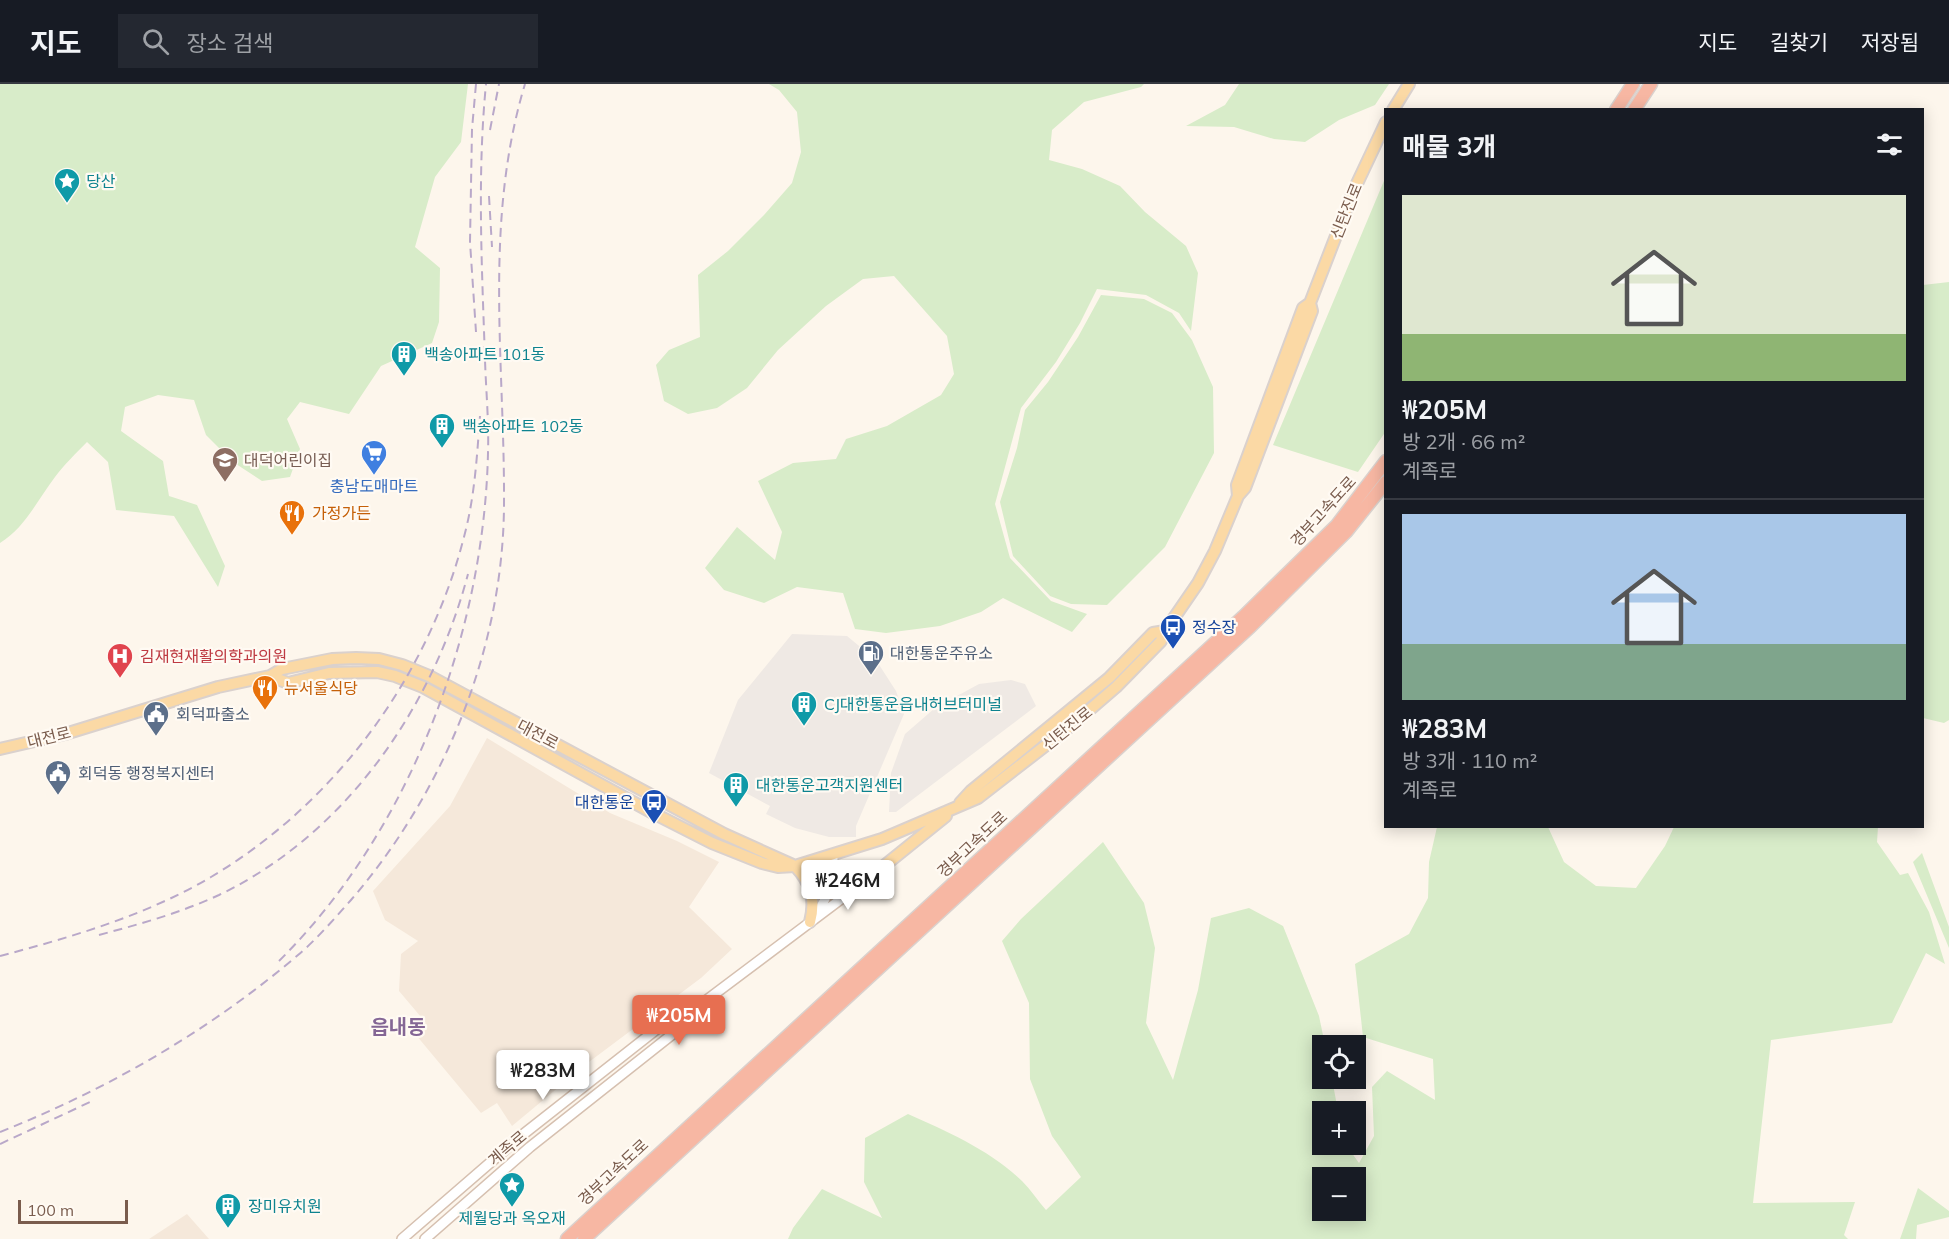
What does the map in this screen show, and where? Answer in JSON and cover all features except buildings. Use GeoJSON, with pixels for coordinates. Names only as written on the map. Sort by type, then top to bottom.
{"type":"FeatureCollection","features":[{"type":"Feature","properties":{"kind":"highway"},"geometry":{"type":"LineString","coordinates":[[1617,108],[1633,84]]}},
{"type":"Feature","properties":{"kind":"highway"},"geometry":{"type":"LineString","coordinates":[[1635,108],[1651,84]]}},
{"type":"Feature","properties":{"kind":"highway","name":"경부고속도로"},"geometry":{"type":"LineString","coordinates":[[567,1239],[1243,617],[1337,525],[1384,464]]}},
{"type":"Feature","properties":{"kind":"highway","name":"경부고속도로"},"geometry":{"type":"LineString","coordinates":[[584,1239],[1251,626],[1346,532],[1384,485]]}},
{"type":"Feature","properties":{"kind":"main road"},"geometry":{"type":"LineString","coordinates":[[1394,108],[1409,84]]}},
{"type":"Feature","properties":{"kind":"main road","name":"신탄진로"},"geometry":{"type":"LineString","coordinates":[[869,878],[955,809],[978,798],[1072,725],[1116,687],[1161,641],[1215,551],[1238,496],[1237,485],[1303,308],[1310,303],[1353,192],[1384,126]]}},
{"type":"Feature","properties":{"kind":"main road","name":"대전로"},"geometry":{"type":"LineString","coordinates":[[0,749],[65,734],[218,687],[270,676],[288,682],[329,673],[377,672],[423,687],[712,843],[778,867],[795,866],[833,877],[869,878]]}},
{"type":"Feature","properties":{"kind":"main road"},"geometry":{"type":"LineString","coordinates":[[810,922],[814,907],[813,895],[805,878],[795,866],[882,839],[955,809]]}},
{"type":"Feature","properties":{"kind":"main road"},"geometry":{"type":"LineString","coordinates":[[810,922],[827,898],[833,877],[833,855]]}},
{"type":"Feature","properties":{"kind":"main road","name":"계족로"},"geometry":{"type":"LineString","coordinates":[[425,1239],[530,1147],[698,1014],[704,1002],[869,878]]}},
{"type":"Feature","properties":{"kind":"main road","name":"계족로"},"geometry":{"type":"LineString","coordinates":[[402,1239],[521,1136],[605,1069],[690,1003],[704,1002]]}},
{"type":"Feature","properties":{"kind":"shaded area"},"geometry":{"type":"Polygon","coordinates":[[[792,634],[847,636],[876,660],[896,691],[904,714],[856,826],[856,837],[829,837],[795,828],[766,814],[770,806],[709,773],[738,700],[792,634]]]}},
{"type":"Feature","properties":{"kind":"shaded area"},"geometry":{"type":"Polygon","coordinates":[[[1011,680],[1025,684],[1036,706],[896,812],[889,812],[891,773],[905,734],[935,708],[979,684],[1011,680]]]}},
{"type":"Feature","properties":{"kind":"shaded area"},"geometry":{"type":"Polygon","coordinates":[[[487,738],[610,813],[677,841],[719,862],[689,907],[732,949],[701,978],[589,1062],[512,1126],[497,1103],[481,1113],[411,1029],[421,1017],[399,991],[401,954],[418,941],[385,920],[373,891],[450,806],[487,738]]]}},
{"type":"Feature","properties":{"kind":"shaded area"},"geometry":{"type":"Polygon","coordinates":[[[187,1214],[209,1239],[149,1239],[187,1214]]]}},
{"type":"Feature","properties":{"kind":"green space"},"geometry":{"type":"Polygon","coordinates":[[[0,84],[468,84],[461,142],[435,177],[415,247],[440,268],[439,322],[432,343],[381,366],[349,414],[300,402],[287,419],[300,449],[290,477],[262,481],[233,462],[206,435],[194,400],[158,395],[125,407],[121,431],[163,461],[169,496],[197,505],[225,566],[218,587],[174,516],[116,510],[108,462],[87,442],[70,459],[24,521],[0,543],[0,84]]]}},
{"type":"Feature","properties":{"kind":"green space"},"geometry":{"type":"Polygon","coordinates":[[[769,84],[1144,84],[1141,87],[1084,102],[1052,130],[1049,160],[1082,169],[1120,186],[1145,212],[1186,246],[1198,273],[1191,331],[1179,313],[1146,295],[1097,289],[1080,323],[1056,362],[1021,408],[995,504],[1010,558],[1051,601],[1087,614],[1072,632],[1003,598],[981,612],[940,626],[886,633],[855,629],[843,593],[797,587],[764,603],[724,590],[705,568],[737,527],[775,560],[782,532],[758,481],[793,463],[836,459],[846,439],[887,426],[941,395],[954,374],[947,336],[894,276],[863,279],[826,306],[778,350],[747,388],[717,408],[688,414],[664,401],[656,365],[669,350],[700,337],[698,275],[728,251],[792,183],[801,152],[797,112],[779,90],[769,84]]]}},
{"type":"Feature","properties":{"kind":"green space"},"geometry":{"type":"Polygon","coordinates":[[[1239,84],[1389,84],[1375,105],[1339,120],[1305,142],[1274,139],[1234,127],[1186,126],[1225,105],[1239,84]]]}},
{"type":"Feature","properties":{"kind":"green space"},"geometry":{"type":"Polygon","coordinates":[[[1384,181],[1384,434],[1358,472],[1273,445],[1384,181]]]}},
{"type":"Feature","properties":{"kind":"green space"},"geometry":{"type":"Polygon","coordinates":[[[1949,282],[1949,720],[1944,723],[1924,718],[1924,285],[1949,282]]]}},
{"type":"Feature","properties":{"kind":"green space"},"geometry":{"type":"Polygon","coordinates":[[[1101,295],[1144,299],[1172,313],[1192,340],[1213,387],[1214,453],[1165,547],[1107,605],[1071,604],[1050,596],[1013,556],[1000,502],[1017,448],[1025,410],[1048,382],[1078,337],[1101,295]]]}},
{"type":"Feature","properties":{"kind":"green space"},"geometry":{"type":"Polygon","coordinates":[[[1437,828],[1548,828],[1564,862],[1596,886],[1636,888],[1665,846],[1674,828],[1878,828],[1877,842],[1900,875],[1908,873],[1929,912],[1945,964],[1926,953],[1892,1023],[1771,1040],[1753,1203],[1855,1202],[1844,1235],[1848,1239],[788,1239],[793,1228],[822,1189],[882,1218],[864,1182],[865,1138],[908,1114],[968,1143],[996,1160],[1022,1181],[1046,1210],[1081,1177],[1052,1136],[1030,1079],[1029,1003],[1002,941],[1021,919],[1103,842],[1144,903],[1155,948],[1146,1023],[1173,1080],[1198,990],[1211,918],[1249,908],[1283,926],[1319,1016],[1323,1035],[1312,1035],[1312,1089],[1334,1089],[1336,1101],[1312,1101],[1312,1155],[1353,1155],[1359,1163],[1363,1155],[1366,1155],[1374,1136],[1372,1087],[1387,1071],[1435,1100],[1433,1059],[1363,1035],[1355,964],[1409,934],[1428,898],[1429,862],[1437,828]]]}},
{"type":"Feature","properties":{"kind":"green space"},"geometry":{"type":"Polygon","coordinates":[[[1922,853],[1949,927],[1949,948],[1913,862],[1922,853]]]}},
{"type":"Feature","properties":{"kind":"green space"},"geometry":{"type":"Polygon","coordinates":[[[1918,1188],[1949,1211],[1949,1217],[1917,1225],[1916,1239],[1900,1239],[1918,1188]]]}},
{"type":"Feature","properties":{"kind":"railway"},"geometry":{"type":"LineString","coordinates":[[476,84],[472,129],[470,242],[476,332]]}},
{"type":"Feature","properties":{"kind":"railway"},"geometry":{"type":"LineString","coordinates":[[279,961],[325,910],[366,853],[401,792],[431,727],[454,660],[472,591],[483,522],[488,453],[481,222],[486,84]]}},
{"type":"Feature","properties":{"kind":"railway"},"geometry":{"type":"LineString","coordinates":[[490,130],[499,84]]}},
{"type":"Feature","properties":{"kind":"railway"},"geometry":{"type":"LineString","coordinates":[[0,1132],[80,1097],[156,1056],[229,1009],[298,955],[319,936],[351,900],[384,858],[414,813],[440,766],[462,716],[480,665],[493,613],[501,560],[504,506],[500,241],[504,188],[512,136],[525,84]]}},
{"type":"Feature","properties":{"kind":"railway"},"geometry":{"type":"LineString","coordinates":[[489,196],[492,247]]}},
{"type":"Feature","properties":{"kind":"railway"},"geometry":{"type":"LineString","coordinates":[[0,956],[108,924],[187,891],[257,846],[299,811],[338,772],[372,730],[402,684],[428,636],[449,585],[465,533],[471,504],[480,416]]}},
{"type":"Feature","properties":{"kind":"railway"},"geometry":{"type":"LineString","coordinates":[[99,935],[175,913],[219,895],[265,869],[307,838],[344,802],[378,762],[407,718],[432,672],[452,623],[468,574]]}},
{"type":"Feature","properties":{"kind":"railway"},"geometry":{"type":"LineString","coordinates":[[0,1144],[90,1102]]}},
{"type":"Feature","properties":{"kind":"place","name":"당산"},"geometry":{"type":"Point","coordinates":[67,204]}},
{"type":"Feature","properties":{"kind":"place","name":"백송아파트 101동"},"geometry":{"type":"Point","coordinates":[404,377]}},
{"type":"Feature","properties":{"kind":"place","name":"백송아파트 102동"},"geometry":{"type":"Point","coordinates":[442,449]}},
{"type":"Feature","properties":{"kind":"place","name":"충남도매마트"},"geometry":{"type":"Point","coordinates":[374,476]}},
{"type":"Feature","properties":{"kind":"place","name":"대덕어린이집"},"geometry":{"type":"Point","coordinates":[225,483]}},
{"type":"Feature","properties":{"kind":"place","name":"가정가든"},"geometry":{"type":"Point","coordinates":[292,536]}},
{"type":"Feature","properties":{"kind":"place","name":"정수장"},"geometry":{"type":"Point","coordinates":[1173,650]}},
{"type":"Feature","properties":{"kind":"place","name":"대한통운주유소"},"geometry":{"type":"Point","coordinates":[871,676]}},
{"type":"Feature","properties":{"kind":"place","name":"김재현재활의학과의원"},"geometry":{"type":"Point","coordinates":[120,679]}},
{"type":"Feature","properties":{"kind":"place","name":"뉴서울식당"},"geometry":{"type":"Point","coordinates":[265,711]}},
{"type":"Feature","properties":{"kind":"place","name":"CJ대한통운읍내허브터미널"},"geometry":{"type":"Point","coordinates":[804,727]}},
{"type":"Feature","properties":{"kind":"place","name":"회덕파출소"},"geometry":{"type":"Point","coordinates":[156,737]}},
{"type":"Feature","properties":{"kind":"place","name":"회덕동 행정복지센터"},"geometry":{"type":"Point","coordinates":[58,796]}},
{"type":"Feature","properties":{"kind":"place","name":"대한통운고객지원센터"},"geometry":{"type":"Point","coordinates":[736,808]}},
{"type":"Feature","properties":{"kind":"place","name":"대한통운"},"geometry":{"type":"Point","coordinates":[654,825]}},
{"type":"Feature","properties":{"kind":"place","name":"제월당과 옥오재"},"geometry":{"type":"Point","coordinates":[512,1208]}},
{"type":"Feature","properties":{"kind":"place","name":"장미유치원"},"geometry":{"type":"Point","coordinates":[228,1229]}},
{"type":"Feature","properties":{"kind":"district","name":"읍내동"},"geometry":{"type":"Point","coordinates":[398,1027]}}]}
